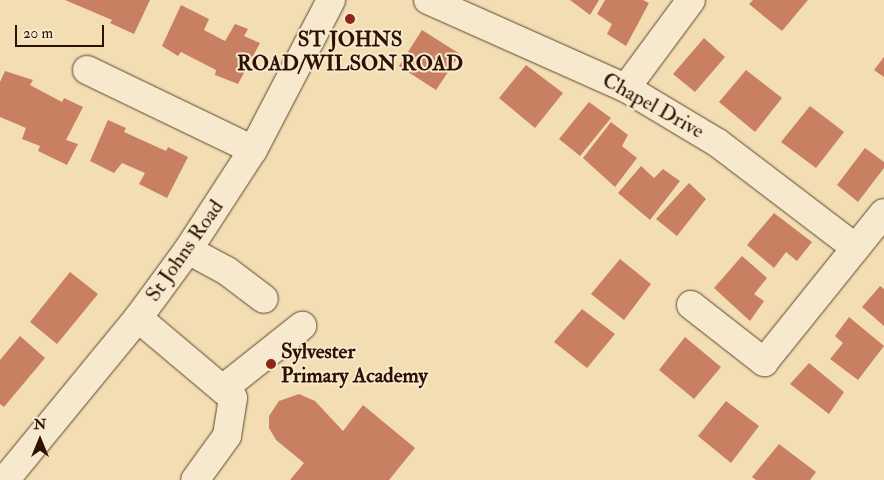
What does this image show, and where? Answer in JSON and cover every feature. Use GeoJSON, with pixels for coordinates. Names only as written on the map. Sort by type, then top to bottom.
{"type":"FeatureCollection","features":[{"type":"Feature","properties":{"kind":"street","name":"St Johns Road"},"geometry":{"type":"LineString","coordinates":[[5,480],[138,318],[188,250],[253,150],[331,0]]}},
{"type":"Feature","properties":{"kind":"street","name":"Chapel Drive"},"geometry":{"type":"LineString","coordinates":[[428,0],[626,88],[718,143],[856,248]]}},
{"type":"Feature","properties":{"kind":"street"},"geometry":{"type":"LineString","coordinates":[[626,88],[691,0]]}},
{"type":"Feature","properties":{"kind":"street"},"geometry":{"type":"LineString","coordinates":[[87,70],[253,150]]}},
{"type":"Feature","properties":{"kind":"street"},"geometry":{"type":"LineString","coordinates":[[691,305],[764,362],[884,213]]}},
{"type":"Feature","properties":{"kind":"street"},"geometry":{"type":"LineString","coordinates":[[188,250],[227,271],[264,299]]}},
{"type":"Feature","properties":{"kind":"street"},"geometry":{"type":"LineString","coordinates":[[138,318],[224,388],[233,398],[228,436],[195,480]]}},
{"type":"Feature","properties":{"kind":"street"},"geometry":{"type":"LineString","coordinates":[[224,388],[302,326]]}},
{"type":"Feature","properties":{"kind":"building"},"geometry":{"type":"Polygon","coordinates":[[[65,0],[150,0],[134,34],[110,23],[112,20],[65,0]]]}},
{"type":"Feature","properties":{"kind":"building"},"geometry":{"type":"Polygon","coordinates":[[[570,0],[599,0],[590,15],[570,0]]]}},
{"type":"Feature","properties":{"kind":"building"},"geometry":{"type":"Polygon","coordinates":[[[605,0],[643,0],[649,3],[626,46],[607,34],[612,24],[597,14],[605,0]]]}},
{"type":"Feature","properties":{"kind":"building"},"geometry":{"type":"Polygon","coordinates":[[[753,0],[808,0],[782,31],[749,4],[753,0]]]}},
{"type":"Feature","properties":{"kind":"building"},"geometry":{"type":"Polygon","coordinates":[[[181,5],[209,19],[204,30],[225,41],[235,24],[248,29],[244,36],[260,43],[238,84],[215,75],[216,70],[181,52],[178,56],[162,46],[181,5]]]}},
{"type":"Feature","properties":{"kind":"building"},"geometry":{"type":"Polygon","coordinates":[[[422,30],[460,54],[436,90],[399,66],[422,30]]]}},
{"type":"Feature","properties":{"kind":"building"},"geometry":{"type":"Polygon","coordinates":[[[704,38],[725,57],[695,92],[673,74],[704,38]]]}},
{"type":"Feature","properties":{"kind":"building"},"geometry":{"type":"Polygon","coordinates":[[[884,57],[884,77],[874,70],[884,57]]]}},
{"type":"Feature","properties":{"kind":"building"},"geometry":{"type":"Polygon","coordinates":[[[526,65],[563,93],[535,128],[499,98],[526,65]]]}},
{"type":"Feature","properties":{"kind":"building"},"geometry":{"type":"Polygon","coordinates":[[[746,70],[782,98],[755,132],[719,102],[746,70]]]}},
{"type":"Feature","properties":{"kind":"building"},"geometry":{"type":"Polygon","coordinates":[[[5,71],[33,80],[30,85],[62,102],[64,98],[83,107],[66,140],[78,144],[67,165],[38,151],[40,146],[22,139],[26,128],[0,117],[0,82],[5,71]]]}},
{"type":"Feature","properties":{"kind":"building"},"geometry":{"type":"Polygon","coordinates":[[[589,102],[611,118],[580,156],[559,139],[589,102]]]}},
{"type":"Feature","properties":{"kind":"building"},"geometry":{"type":"Polygon","coordinates":[[[810,106],[844,132],[816,168],[781,142],[810,106]]]}},
{"type":"Feature","properties":{"kind":"building"},"geometry":{"type":"Polygon","coordinates":[[[108,120],[126,128],[124,132],[166,151],[168,147],[188,157],[167,198],[139,184],[145,173],[122,163],[114,173],[90,161],[108,120]]]}},
{"type":"Feature","properties":{"kind":"building"},"geometry":{"type":"Polygon","coordinates":[[[611,122],[628,135],[622,146],[637,158],[615,187],[583,158],[611,122]]]}},
{"type":"Feature","properties":{"kind":"building"},"geometry":{"type":"Polygon","coordinates":[[[865,148],[884,162],[884,168],[858,202],[837,185],[865,148]]]}},
{"type":"Feature","properties":{"kind":"building"},"geometry":{"type":"Polygon","coordinates":[[[641,166],[654,178],[663,169],[680,181],[650,220],[618,193],[641,166]]]}},
{"type":"Feature","properties":{"kind":"building"},"geometry":{"type":"Polygon","coordinates":[[[689,183],[706,199],[677,236],[656,219],[689,183]]]}},
{"type":"Feature","properties":{"kind":"building"},"geometry":{"type":"Polygon","coordinates":[[[774,213],[812,242],[797,261],[786,252],[774,268],[747,245],[774,213]]]}},
{"type":"Feature","properties":{"kind":"building"},"geometry":{"type":"Polygon","coordinates":[[[742,256],[767,278],[754,294],[764,301],[750,321],[714,288],[742,256]]]}},
{"type":"Feature","properties":{"kind":"building"},"geometry":{"type":"Polygon","coordinates":[[[620,259],[651,284],[624,320],[591,294],[620,259]]]}},
{"type":"Feature","properties":{"kind":"building"},"geometry":{"type":"Polygon","coordinates":[[[70,272],[98,294],[57,344],[30,322],[70,272]]]}},
{"type":"Feature","properties":{"kind":"building"},"geometry":{"type":"Polygon","coordinates":[[[880,286],[884,289],[884,326],[862,307],[880,286]]]}},
{"type":"Feature","properties":{"kind":"building"},"geometry":{"type":"Polygon","coordinates":[[[582,309],[615,334],[587,368],[554,342],[582,309]]]}},
{"type":"Feature","properties":{"kind":"building"},"geometry":{"type":"Polygon","coordinates":[[[849,317],[884,346],[858,380],[830,359],[843,343],[835,336],[849,317]]]}},
{"type":"Feature","properties":{"kind":"building"},"geometry":{"type":"Polygon","coordinates":[[[20,336],[45,358],[4,407],[0,404],[0,360],[20,336]]]}},
{"type":"Feature","properties":{"kind":"building"},"geometry":{"type":"Polygon","coordinates":[[[685,337],[721,367],[694,399],[659,370],[685,337]]]}},
{"type":"Feature","properties":{"kind":"building"},"geometry":{"type":"Polygon","coordinates":[[[809,363],[844,392],[829,414],[790,384],[809,363]]]}},
{"type":"Feature","properties":{"kind":"building"},"geometry":{"type":"Polygon","coordinates":[[[299,394],[315,401],[343,431],[363,405],[415,448],[389,480],[290,480],[304,463],[276,440],[269,428],[269,416],[279,401],[299,394]]]}},
{"type":"Feature","properties":{"kind":"building"},"geometry":{"type":"Polygon","coordinates":[[[726,401],[759,426],[731,463],[698,436],[726,401]]]}},
{"type":"Feature","properties":{"kind":"building"},"geometry":{"type":"Polygon","coordinates":[[[779,444],[816,472],[810,480],[756,480],[752,477],[779,444]]]}},
{"type":"Feature","properties":{"kind":"place","name":"ST JOHNS ROAD/WILSON ROAD"},"geometry":{"type":"Point","coordinates":[350,19]}},
{"type":"Feature","properties":{"kind":"place","name":"Sylvester Primary Academy"},"geometry":{"type":"Point","coordinates":[271,364]}}]}
